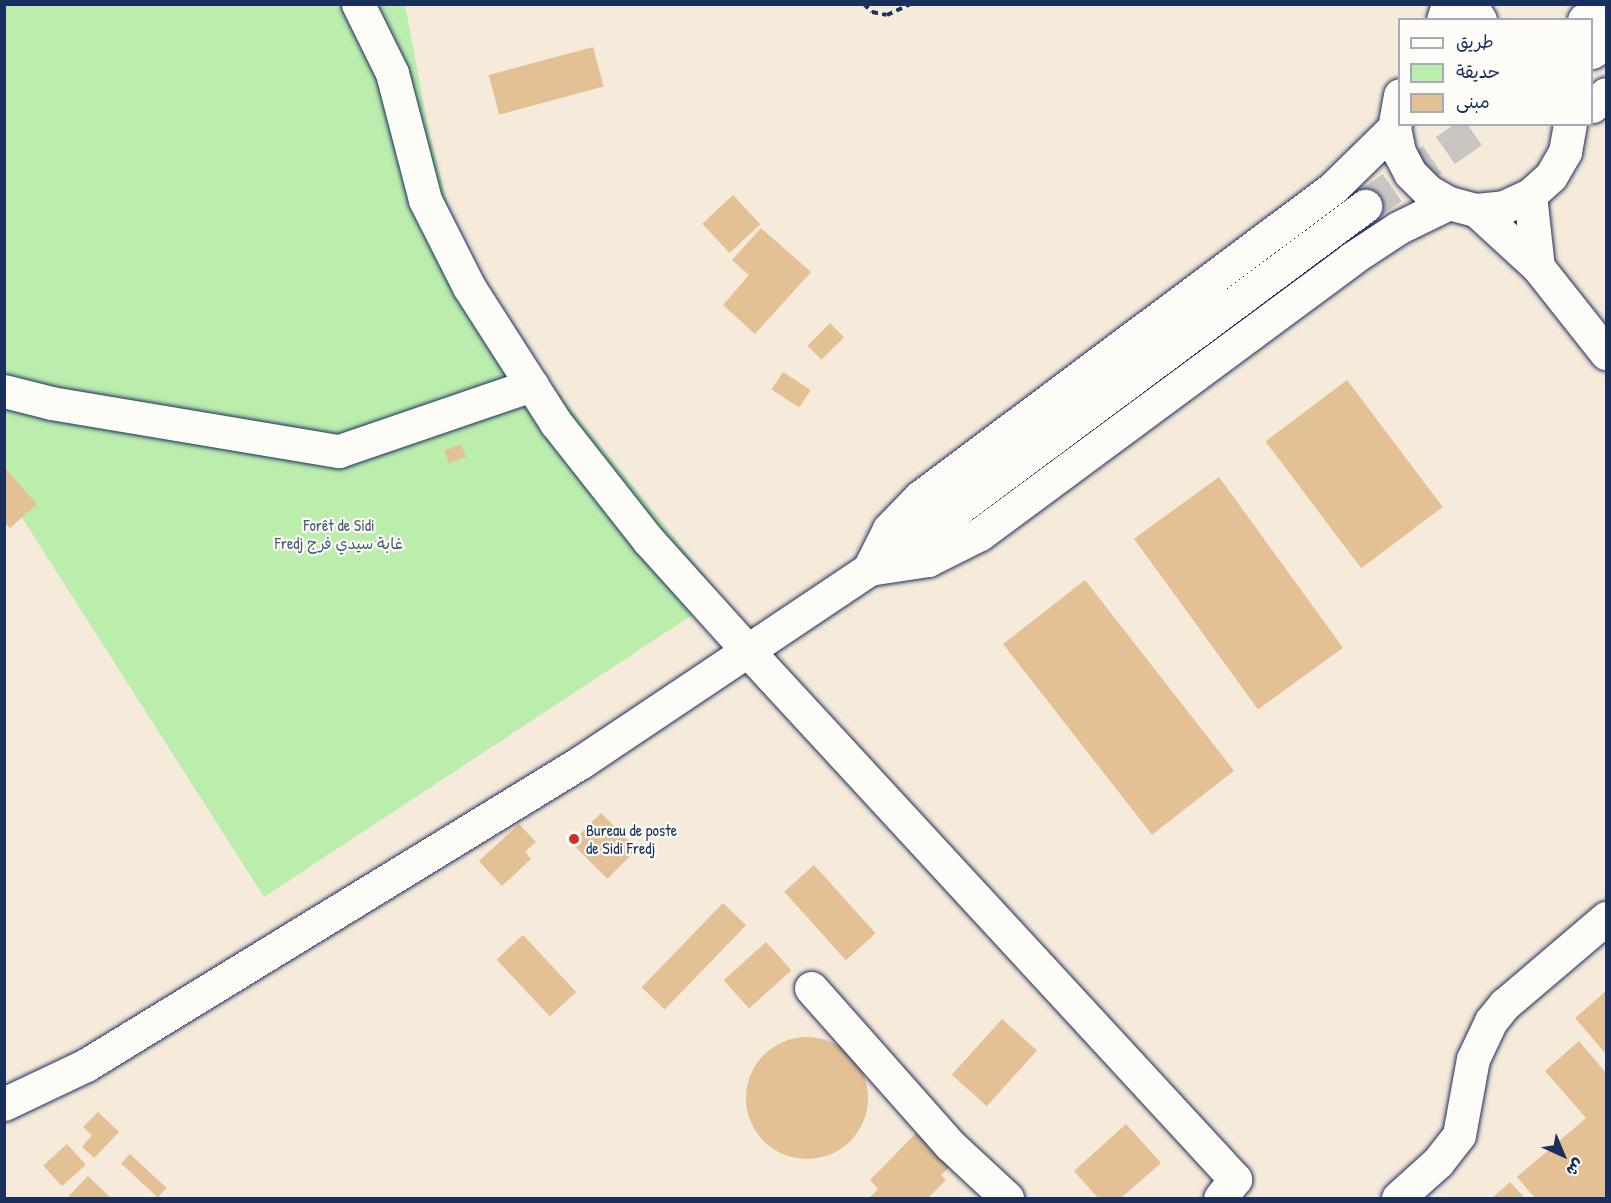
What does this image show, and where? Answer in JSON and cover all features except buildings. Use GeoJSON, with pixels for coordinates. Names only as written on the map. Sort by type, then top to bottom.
{"type":"FeatureCollection","features":[{"type":"Feature","properties":{"kind":"main road"},"geometry":{"type":"LineString","coordinates":[[358,4],[392,73],[425,200],[469,287],[556,423],[649,541],[1236,1192]]}},
{"type":"Feature","properties":{"kind":"main road"},"geometry":{"type":"LineString","coordinates":[[1470,4],[1479,18]]}},
{"type":"Feature","properties":{"kind":"main road"},"geometry":{"type":"LineString","coordinates":[[1588,18],[1606,8]]}},
{"type":"Feature","properties":{"kind":"main road"},"geometry":{"type":"LineString","coordinates":[[1593,51],[1606,42]]}},
{"type":"Feature","properties":{"kind":"main road"},"geometry":{"type":"LineString","coordinates":[[1593,105],[1606,94]]}},
{"type":"Feature","properties":{"kind":"main road"},"geometry":{"type":"LineString","coordinates":[[1398,106],[1394,128],[1399,152],[1410,173],[1428,191],[1462,207],[1538,267],[1606,353]]}},
{"type":"Feature","properties":{"kind":"main road"},"geometry":{"type":"LineString","coordinates":[[869,569],[928,560],[980,534],[1358,253],[1398,228],[1462,207],[1504,207],[1530,195],[1551,176],[1560,160],[1569,126]]}},
{"type":"Feature","properties":{"kind":"main road"},"geometry":{"type":"LineString","coordinates":[[869,569],[889,529],[920,497],[1333,188],[1394,128]]}},
{"type":"Feature","properties":{"kind":"main road"},"geometry":{"type":"LineString","coordinates":[[1530,195],[1538,267]]}},
{"type":"Feature","properties":{"kind":"main road"},"geometry":{"type":"LineString","coordinates":[[4,1104],[86,1065],[581,762],[944,519],[1365,206]]}},
{"type":"Feature","properties":{"kind":"main road"},"geometry":{"type":"LineString","coordinates":[[4,391],[51,403],[339,451],[532,385]]}},
{"type":"Feature","properties":{"kind":"main road"},"geometry":{"type":"LineString","coordinates":[[1398,1198],[1438,1162],[1459,1134],[1465,1119],[1473,1059],[1491,1021],[1504,1004],[1606,918]]}},
{"type":"Feature","properties":{"kind":"main road"},"geometry":{"type":"LineString","coordinates":[[811,988],[950,1145],[1007,1198]]}},
{"type":"Feature","properties":{"kind":"path"},"geometry":{"type":"LineString","coordinates":[[864,4],[872,12],[887,15],[911,4]]}},
{"type":"Feature","properties":{"kind":"green space","name":"Forêt de Sidi Fredj غابة سيدي فرج"},"geometry":{"type":"Polygon","coordinates":[[[5,5],[405,5],[429,131],[456,236],[537,366],[721,596],[264,897],[5,491],[5,5]]]}},
{"type":"Feature","properties":{"kind":"tunnel"},"geometry":{"type":"LineString","coordinates":[[1365,206],[1480,126]]}},
{"type":"Feature","properties":{"kind":"place","name":"Bureau de poste de Sidi Fredj"},"geometry":{"type":"Point","coordinates":[574,839]}}]}
